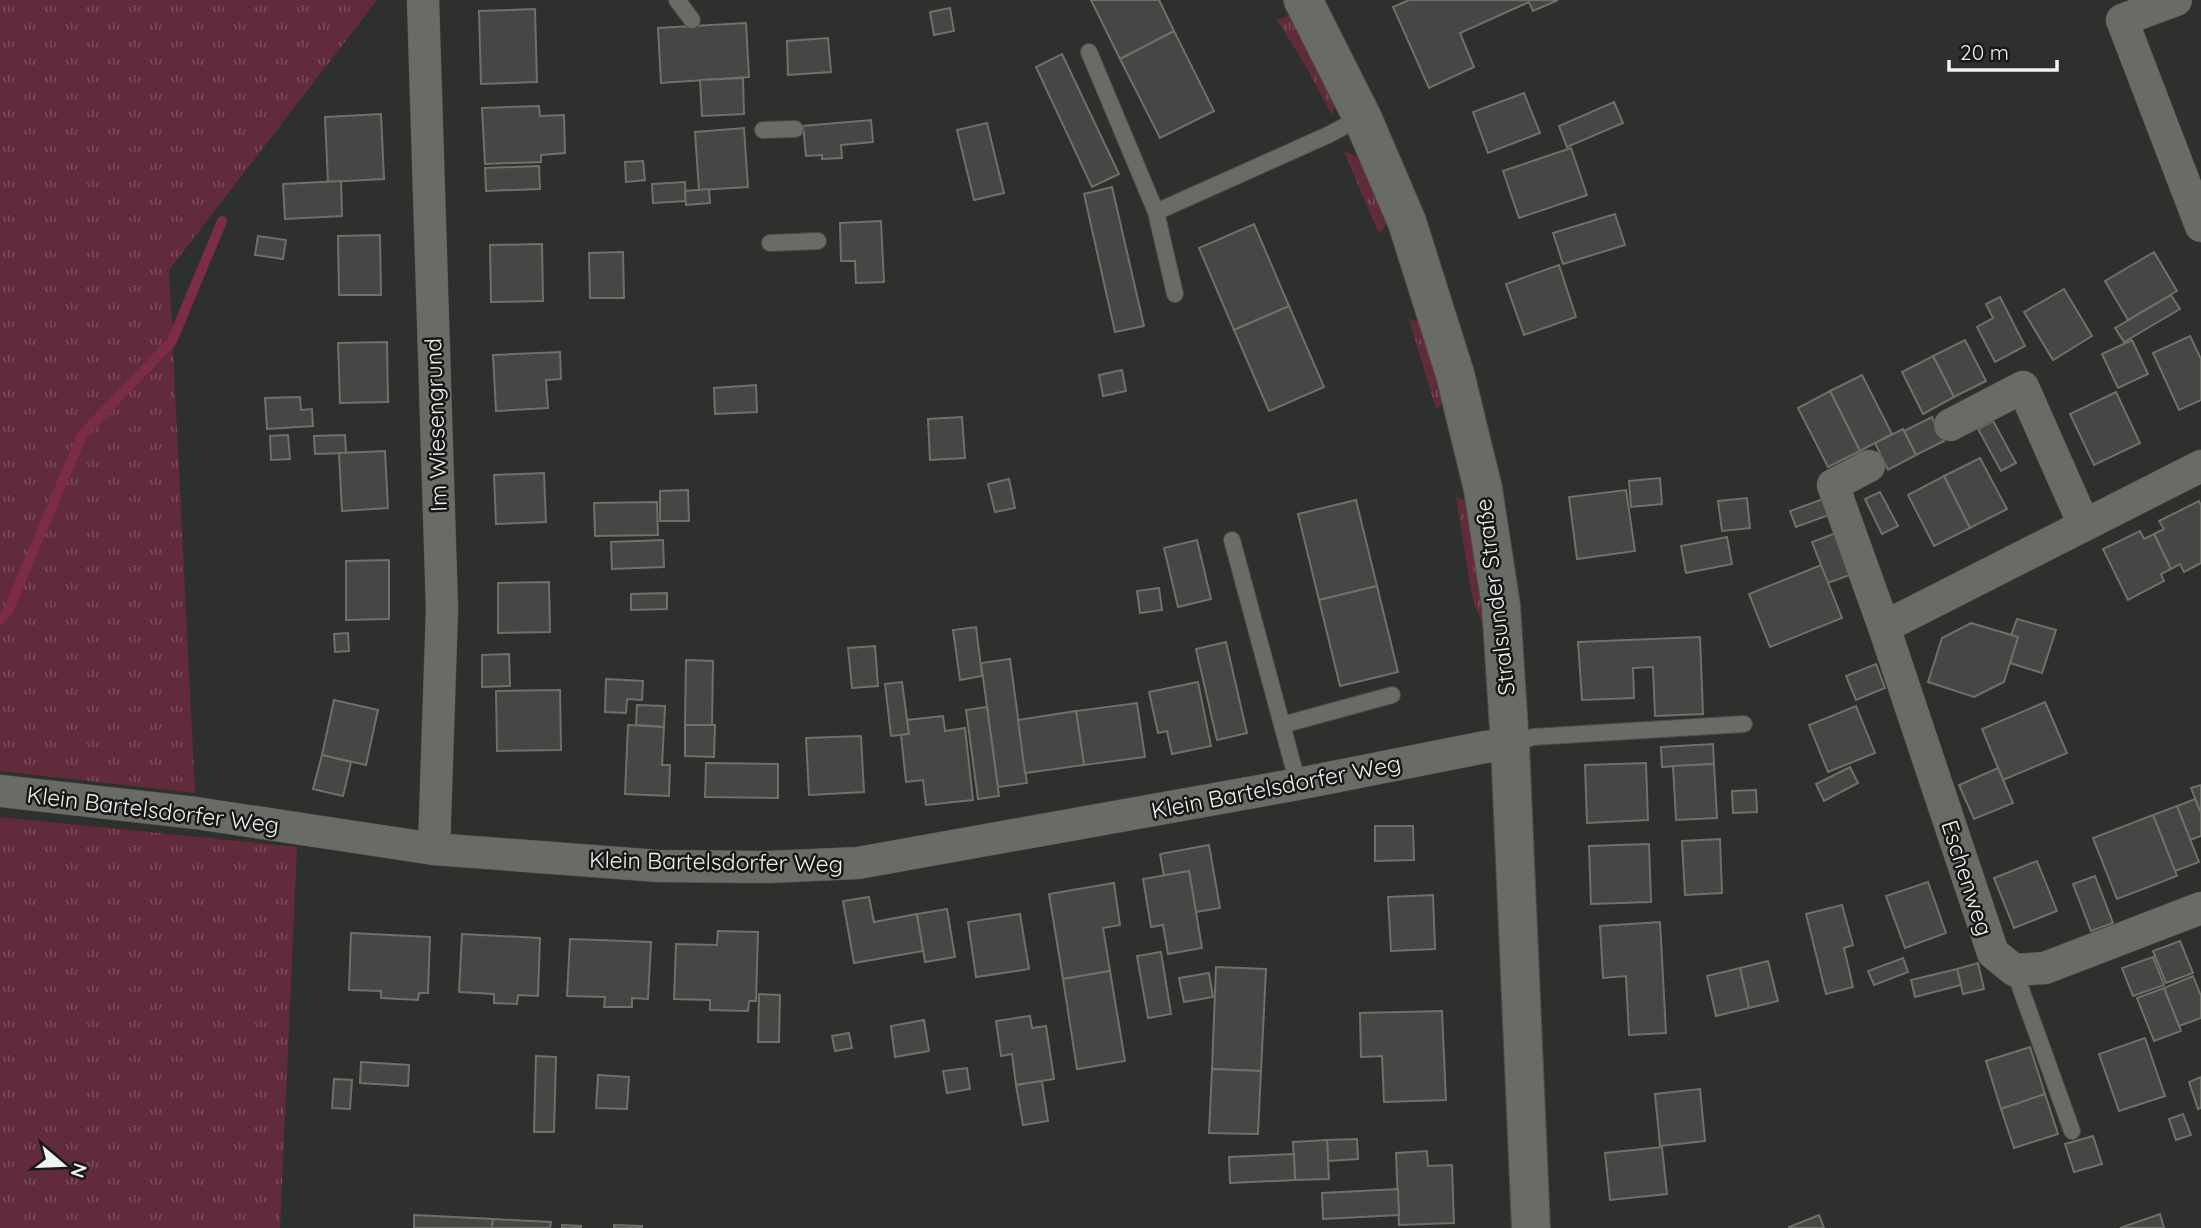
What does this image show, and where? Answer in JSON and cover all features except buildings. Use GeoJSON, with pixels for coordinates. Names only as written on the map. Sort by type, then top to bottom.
{"type":"FeatureCollection","features":[{"type":"Feature","properties":{"kind":"street","name":"Im Wiesengrund"},"geometry":{"type":"LineString","coordinates":[[422,0],[442,609],[434,849]]}},
{"type":"Feature","properties":{"kind":"street","name":"Stralsunder Straße"},"geometry":{"type":"LineString","coordinates":[[1303,0],[1362,117],[1408,222],[1455,374],[1482,489],[1501,606],[1510,744],[1531,1228]]}},
{"type":"Feature","properties":{"kind":"street"},"geometry":{"type":"LineString","coordinates":[[2176,0],[2122,20],[2201,226]]}},
{"type":"Feature","properties":{"kind":"street"},"geometry":{"type":"LineString","coordinates":[[1950,425],[2023,387],[2084,525]]}},
{"type":"Feature","properties":{"kind":"street","name":"Eschenweg"},"geometry":{"type":"LineString","coordinates":[[1869,466],[1833,485],[1993,953],[2014,970]]}},
{"type":"Feature","properties":{"kind":"street"},"geometry":{"type":"LineString","coordinates":[[1884,628],[2201,466]]}},
{"type":"Feature","properties":{"kind":"street","name":"Klein Bartelsdorfer Weg"},"geometry":{"type":"LineString","coordinates":[[0,791],[195,813],[434,849],[658,866],[768,867],[858,863],[1510,744]]}},
{"type":"Feature","properties":{"kind":"street"},"geometry":{"type":"LineString","coordinates":[[2014,970],[2045,968],[2201,908]]}},
{"type":"Feature","properties":{"kind":"lane"},"geometry":{"type":"LineString","coordinates":[[677,0],[692,20]]}},
{"type":"Feature","properties":{"kind":"lane"},"geometry":{"type":"LineString","coordinates":[[1089,52],[1156,212],[1175,294]]}},
{"type":"Feature","properties":{"kind":"lane"},"geometry":{"type":"LineString","coordinates":[[1156,212],[1328,135],[1362,117]]}},
{"type":"Feature","properties":{"kind":"lane"},"geometry":{"type":"LineString","coordinates":[[763,130],[795,129]]}},
{"type":"Feature","properties":{"kind":"lane"},"geometry":{"type":"LineString","coordinates":[[770,243],[818,241]]}},
{"type":"Feature","properties":{"kind":"lane"},"geometry":{"type":"LineString","coordinates":[[1232,540],[1298,784]]}},
{"type":"Feature","properties":{"kind":"lane"},"geometry":{"type":"LineString","coordinates":[[1282,725],[1392,695]]}},
{"type":"Feature","properties":{"kind":"lane"},"geometry":{"type":"LineString","coordinates":[[1510,744],[1533,737],[1744,724]]}},
{"type":"Feature","properties":{"kind":"lane"},"geometry":{"type":"LineString","coordinates":[[2014,970],[2072,1130]]}},
{"type":"Feature","properties":{"kind":"green space"},"geometry":{"type":"Polygon","coordinates":[[[0,0],[377,0],[169,270],[195,793],[0,771],[0,0]]]}},
{"type":"Feature","properties":{"kind":"green space"},"geometry":{"type":"Polygon","coordinates":[[[1290,15],[1336,97],[1332,116],[1277,20],[1290,15]]]}},
{"type":"Feature","properties":{"kind":"green space"},"geometry":{"type":"Polygon","coordinates":[[[1344,152],[1370,166],[1389,221],[1379,234],[1344,152]]]}},
{"type":"Feature","properties":{"kind":"green space"},"geometry":{"type":"Polygon","coordinates":[[[1409,319],[1428,325],[1451,398],[1436,409],[1409,319]]]}},
{"type":"Feature","properties":{"kind":"green space"},"geometry":{"type":"Polygon","coordinates":[[[1456,497],[1472,503],[1491,649],[1472,597],[1456,497]]]}},
{"type":"Feature","properties":{"kind":"green space"},"geometry":{"type":"Polygon","coordinates":[[[0,817],[297,847],[280,1228],[0,1228],[0,817]]]}},
{"type":"Feature","properties":{"kind":"waterway"},"geometry":{"type":"LineString","coordinates":[[0,620],[8,611],[82,435],[172,341],[222,221]]}}]}
